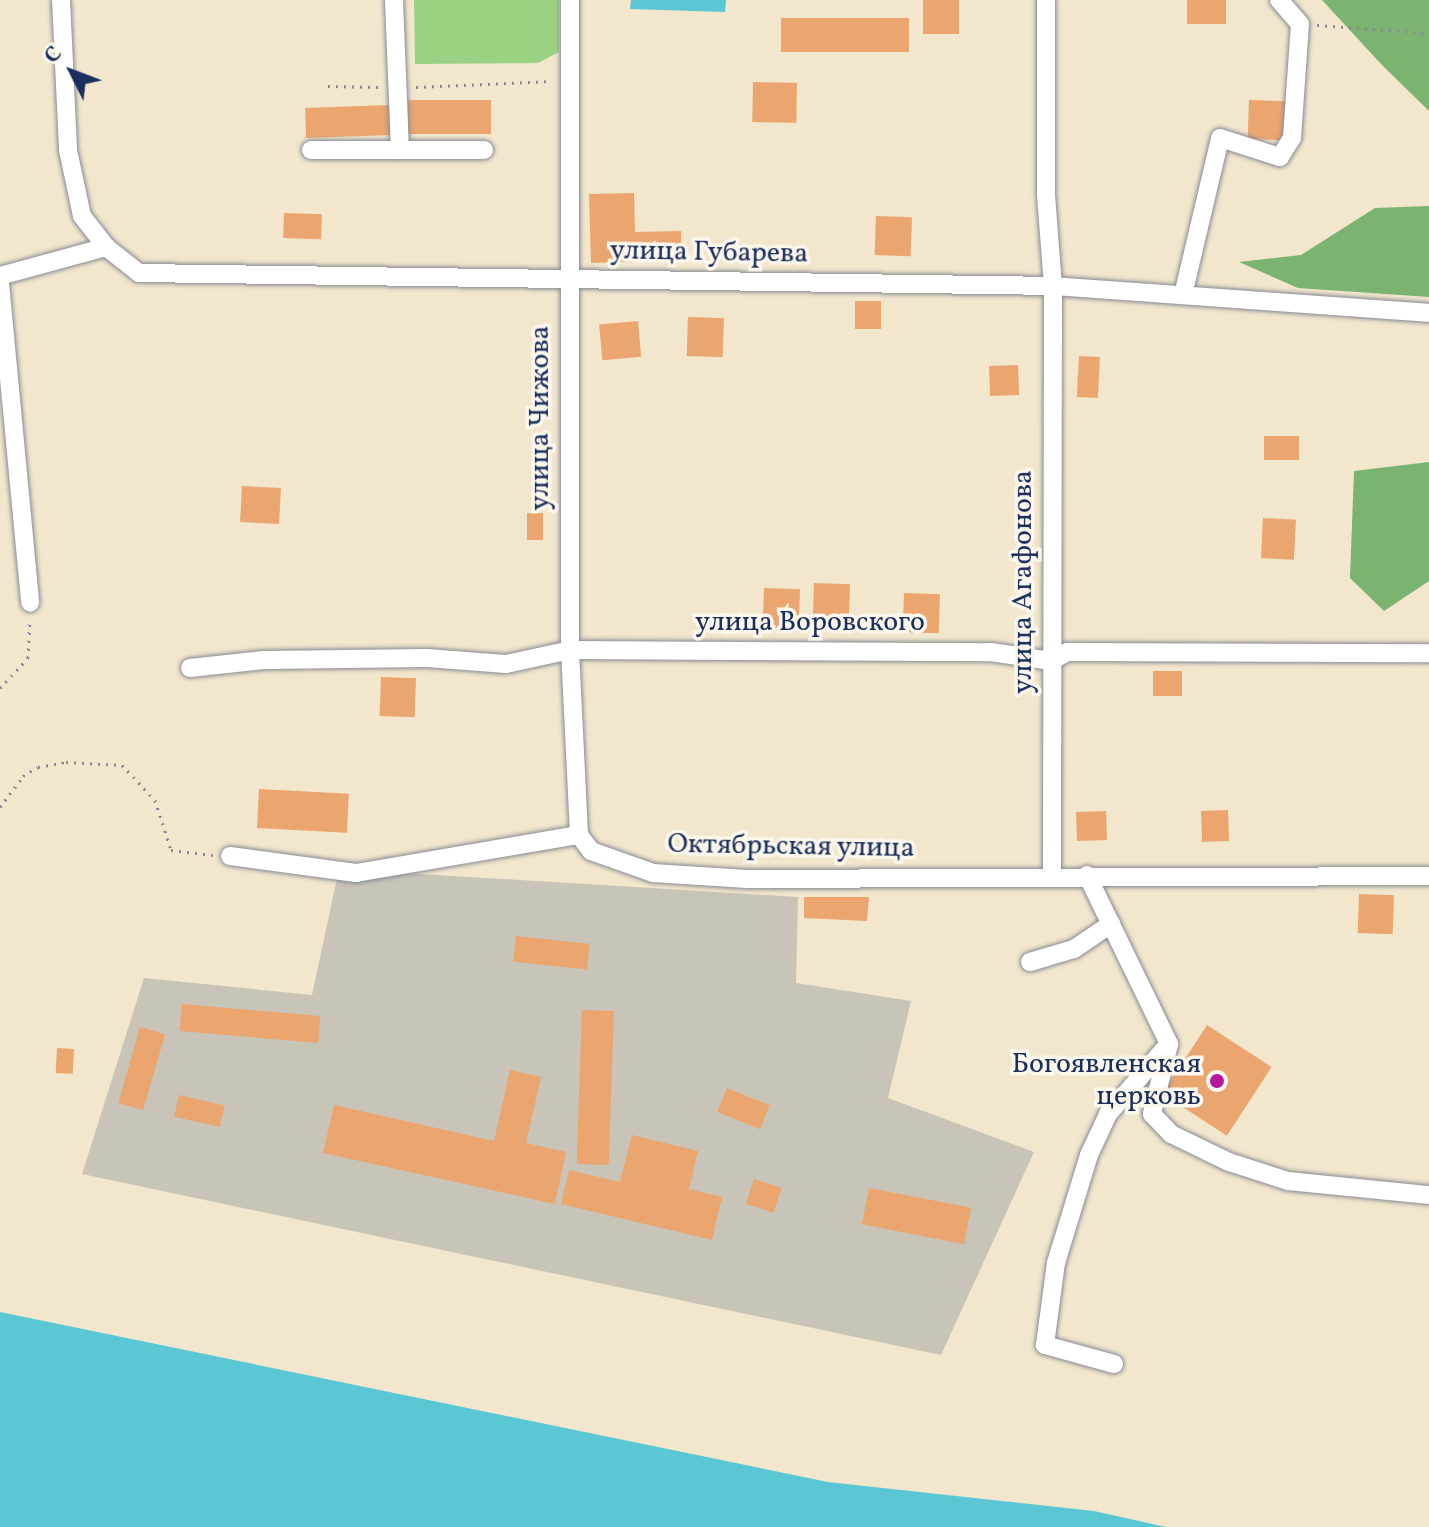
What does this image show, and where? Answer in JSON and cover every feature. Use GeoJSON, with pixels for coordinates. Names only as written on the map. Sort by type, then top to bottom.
{"type":"FeatureCollection","features":[{"type":"Feature","properties":{"kind":"street","name":"улица Губарева"},"geometry":{"type":"LineString","coordinates":[[61,0],[68,150],[82,216],[106,247],[139,273],[1053,286],[1429,313]]}},
{"type":"Feature","properties":{"kind":"street"},"geometry":{"type":"LineString","coordinates":[[394,0],[400,150]]}},
{"type":"Feature","properties":{"kind":"street","name":"улица Чижова"},"geometry":{"type":"LineString","coordinates":[[570,0],[570,650],[579,835]]}},
{"type":"Feature","properties":{"kind":"street","name":"улица Агафонова"},"geometry":{"type":"LineString","coordinates":[[1046,0],[1046,195],[1053,286],[1052,878]]}},
{"type":"Feature","properties":{"kind":"street"},"geometry":{"type":"LineString","coordinates":[[1183,295],[1220,138],[1280,157],[1292,138],[1300,24],[1279,0]]}},
{"type":"Feature","properties":{"kind":"street"},"geometry":{"type":"LineString","coordinates":[[311,150],[484,150]]}},
{"type":"Feature","properties":{"kind":"street"},"geometry":{"type":"LineString","coordinates":[[0,276],[106,247]]}},
{"type":"Feature","properties":{"kind":"street"},"geometry":{"type":"LineString","coordinates":[[0,283],[30,603]]}},
{"type":"Feature","properties":{"kind":"street","name":"улица Воровского"},"geometry":{"type":"LineString","coordinates":[[190,668],[264,660],[427,658],[506,664],[570,650],[991,652],[1051,661],[1067,652],[1429,653]]}},
{"type":"Feature","properties":{"kind":"street"},"geometry":{"type":"LineString","coordinates":[[230,856],[356,873],[579,835]]}},
{"type":"Feature","properties":{"kind":"street","name":"Октябрьская улица"},"geometry":{"type":"LineString","coordinates":[[579,835],[591,851],[653,873],[747,879],[1052,878],[1087,875],[1429,876]]}},
{"type":"Feature","properties":{"kind":"street"},"geometry":{"type":"LineString","coordinates":[[1087,875],[1169,1044],[1152,1114],[1184,1144],[1288,1181],[1429,1195]]}},
{"type":"Feature","properties":{"kind":"street"},"geometry":{"type":"LineString","coordinates":[[1030,962],[1074,949],[1111,924]]}},
{"type":"Feature","properties":{"kind":"street"},"geometry":{"type":"LineString","coordinates":[[1114,1364],[1045,1345],[1056,1263],[1089,1155],[1108,1114],[1169,1044]]}},
{"type":"Feature","properties":{"kind":"path"},"geometry":{"type":"LineString","coordinates":[[1300,24],[1429,33]]}},
{"type":"Feature","properties":{"kind":"path"},"geometry":{"type":"LineString","coordinates":[[328,86],[398,87],[572,80]]}},
{"type":"Feature","properties":{"kind":"path"},"geometry":{"type":"LineString","coordinates":[[0,688],[28,658],[30,603]]}},
{"type":"Feature","properties":{"kind":"path"},"geometry":{"type":"LineString","coordinates":[[0,807],[23,776],[38,767],[66,762],[122,765],[155,800],[171,850],[230,856]]}},
{"type":"Feature","properties":{"kind":"shaded area"},"geometry":{"type":"Polygon","coordinates":[[[339,869],[798,897],[796,983],[911,1001],[888,1098],[1034,1152],[941,1355],[82,1174],[144,978],[312,995],[339,869]]]}},
{"type":"Feature","properties":{"kind":"green space"},"geometry":{"type":"Polygon","coordinates":[[[414,0],[559,0],[559,52],[538,63],[415,64],[414,0]]]}},
{"type":"Feature","properties":{"kind":"green space"},"geometry":{"type":"Polygon","coordinates":[[[1322,0],[1429,0],[1429,111],[1382,65],[1322,0]]]}},
{"type":"Feature","properties":{"kind":"green space"},"geometry":{"type":"Polygon","coordinates":[[[1429,206],[1429,297],[1298,288],[1239,262],[1301,255],[1375,208],[1429,206]]]}},
{"type":"Feature","properties":{"kind":"green space"},"geometry":{"type":"Polygon","coordinates":[[[1429,462],[1429,581],[1384,611],[1350,578],[1354,471],[1429,462]]]}},
{"type":"Feature","properties":{"kind":"water"},"geometry":{"type":"Polygon","coordinates":[[[631,0],[726,0],[725,12],[630,9],[631,0]]]}},
{"type":"Feature","properties":{"kind":"water"},"geometry":{"type":"Polygon","coordinates":[[[0,1312],[828,1482],[1094,1511],[1166,1527],[0,1527],[0,1312]]]}},
{"type":"Feature","properties":{"kind":"building"},"geometry":{"type":"Polygon","coordinates":[[[923,0],[959,0],[959,34],[923,34],[923,0]]]}},
{"type":"Feature","properties":{"kind":"building"},"geometry":{"type":"Polygon","coordinates":[[[1187,0],[1226,0],[1226,24],[1187,24],[1187,0]]]}},
{"type":"Feature","properties":{"kind":"building"},"geometry":{"type":"Polygon","coordinates":[[[781,18],[909,18],[909,52],[781,52],[781,18]]]}},
{"type":"Feature","properties":{"kind":"building"},"geometry":{"type":"Polygon","coordinates":[[[753,82],[797,83],[796,123],[752,122],[753,82]]]}},
{"type":"Feature","properties":{"kind":"building"},"geometry":{"type":"Polygon","coordinates":[[[408,100],[491,100],[491,134],[408,134],[408,100]]]}},
{"type":"Feature","properties":{"kind":"building"},"geometry":{"type":"Polygon","coordinates":[[[1249,100],[1285,101],[1284,140],[1248,139],[1249,100]]]}},
{"type":"Feature","properties":{"kind":"building"},"geometry":{"type":"Polygon","coordinates":[[[390,105],[391,135],[306,138],[305,108],[390,105]]]}},
{"type":"Feature","properties":{"kind":"building"},"geometry":{"type":"Polygon","coordinates":[[[634,193],[635,232],[681,231],[681,260],[591,263],[589,194],[634,193]]]}},
{"type":"Feature","properties":{"kind":"building"},"geometry":{"type":"Polygon","coordinates":[[[284,213],[322,214],[321,239],[283,238],[284,213]]]}},
{"type":"Feature","properties":{"kind":"building"},"geometry":{"type":"Polygon","coordinates":[[[876,216],[912,217],[911,256],[875,255],[876,216]]]}},
{"type":"Feature","properties":{"kind":"building"},"geometry":{"type":"Polygon","coordinates":[[[855,301],[881,301],[881,329],[855,329],[855,301]]]}},
{"type":"Feature","properties":{"kind":"building"},"geometry":{"type":"Polygon","coordinates":[[[688,317],[724,318],[723,357],[687,356],[688,317]]]}},
{"type":"Feature","properties":{"kind":"building"},"geometry":{"type":"Polygon","coordinates":[[[638,321],[641,357],[602,360],[599,324],[638,321]]]}},
{"type":"Feature","properties":{"kind":"building"},"geometry":{"type":"Polygon","coordinates":[[[1079,356],[1100,357],[1098,398],[1077,397],[1079,356]]]}},
{"type":"Feature","properties":{"kind":"building"},"geometry":{"type":"Polygon","coordinates":[[[1018,365],[1019,395],[990,396],[989,366],[1018,365]]]}},
{"type":"Feature","properties":{"kind":"building"},"geometry":{"type":"Polygon","coordinates":[[[1264,436],[1299,436],[1299,460],[1264,460],[1264,436]]]}},
{"type":"Feature","properties":{"kind":"building"},"geometry":{"type":"Polygon","coordinates":[[[242,486],[281,488],[279,524],[240,522],[242,486]]]}},
{"type":"Feature","properties":{"kind":"building"},"geometry":{"type":"Polygon","coordinates":[[[527,513],[543,513],[543,540],[527,540],[527,513]]]}},
{"type":"Feature","properties":{"kind":"building"},"geometry":{"type":"Polygon","coordinates":[[[1263,518],[1296,520],[1294,560],[1261,558],[1263,518]]]}},
{"type":"Feature","properties":{"kind":"building"},"geometry":{"type":"Polygon","coordinates":[[[814,583],[850,584],[849,623],[813,622],[814,583]]]}},
{"type":"Feature","properties":{"kind":"building"},"geometry":{"type":"Polygon","coordinates":[[[764,588],[800,589],[799,628],[763,627],[764,588]]]}},
{"type":"Feature","properties":{"kind":"building"},"geometry":{"type":"Polygon","coordinates":[[[904,593],[940,594],[939,633],[903,632],[904,593]]]}},
{"type":"Feature","properties":{"kind":"building"},"geometry":{"type":"Polygon","coordinates":[[[1153,671],[1182,671],[1182,696],[1153,696],[1153,671]]]}},
{"type":"Feature","properties":{"kind":"building"},"geometry":{"type":"Polygon","coordinates":[[[381,677],[416,678],[415,717],[380,716],[381,677]]]}},
{"type":"Feature","properties":{"kind":"building"},"geometry":{"type":"Polygon","coordinates":[[[259,789],[349,794],[347,833],[257,828],[259,789]]]}},
{"type":"Feature","properties":{"kind":"building"},"geometry":{"type":"Polygon","coordinates":[[[1228,810],[1229,841],[1202,842],[1201,811],[1228,810]]]}},
{"type":"Feature","properties":{"kind":"building"},"geometry":{"type":"Polygon","coordinates":[[[1106,811],[1107,840],[1077,841],[1076,812],[1106,811]]]}},
{"type":"Feature","properties":{"kind":"building"},"geometry":{"type":"Polygon","coordinates":[[[1359,894],[1394,895],[1393,934],[1358,933],[1359,894]]]}},
{"type":"Feature","properties":{"kind":"building"},"geometry":{"type":"Polygon","coordinates":[[[804,897],[869,897],[867,921],[804,918],[804,897]]]}},
{"type":"Feature","properties":{"kind":"building"},"geometry":{"type":"Polygon","coordinates":[[[516,936],[590,944],[587,970],[513,962],[516,936]]]}},
{"type":"Feature","properties":{"kind":"building"},"geometry":{"type":"Polygon","coordinates":[[[182,1004],[320,1016],[318,1043],[180,1031],[182,1004]]]}},
{"type":"Feature","properties":{"kind":"building"},"geometry":{"type":"Polygon","coordinates":[[[582,1010],[614,1011],[609,1165],[577,1164],[582,1010]]]}},
{"type":"Feature","properties":{"kind":"building","name":"Богоявленская церковь"},"geometry":{"type":"Polygon","coordinates":[[[1207,1025],[1272,1067],[1227,1136],[1162,1094],[1207,1025]]]}},
{"type":"Feature","properties":{"kind":"building"},"geometry":{"type":"Polygon","coordinates":[[[140,1027],[165,1034],[143,1110],[118,1103],[140,1027]]]}},
{"type":"Feature","properties":{"kind":"building"},"geometry":{"type":"Polygon","coordinates":[[[57,1048],[74,1049],[73,1074],[56,1073],[57,1048]]]}},
{"type":"Feature","properties":{"kind":"building"},"geometry":{"type":"Polygon","coordinates":[[[510,1070],[541,1077],[526,1143],[566,1152],[555,1204],[323,1153],[334,1105],[494,1141],[510,1070]]]}},
{"type":"Feature","properties":{"kind":"building"},"geometry":{"type":"Polygon","coordinates":[[[727,1088],[770,1105],[760,1129],[717,1112],[727,1088]]]}},
{"type":"Feature","properties":{"kind":"building"},"geometry":{"type":"Polygon","coordinates":[[[179,1095],[225,1106],[220,1127],[174,1116],[179,1095]]]}},
{"type":"Feature","properties":{"kind":"building"},"geometry":{"type":"Polygon","coordinates":[[[632,1135],[698,1151],[689,1189],[722,1197],[712,1240],[561,1204],[569,1170],[620,1182],[632,1135]]]}},
{"type":"Feature","properties":{"kind":"building"},"geometry":{"type":"Polygon","coordinates":[[[754,1179],[782,1188],[774,1213],[746,1204],[754,1179]]]}},
{"type":"Feature","properties":{"kind":"building"},"geometry":{"type":"Polygon","coordinates":[[[869,1188],[971,1208],[964,1244],[862,1224],[869,1188]]]}},
{"type":"Feature","properties":{"kind":"place","name":"Богоявленская церковь"},"geometry":{"type":"Point","coordinates":[1217,1081]}}]}
